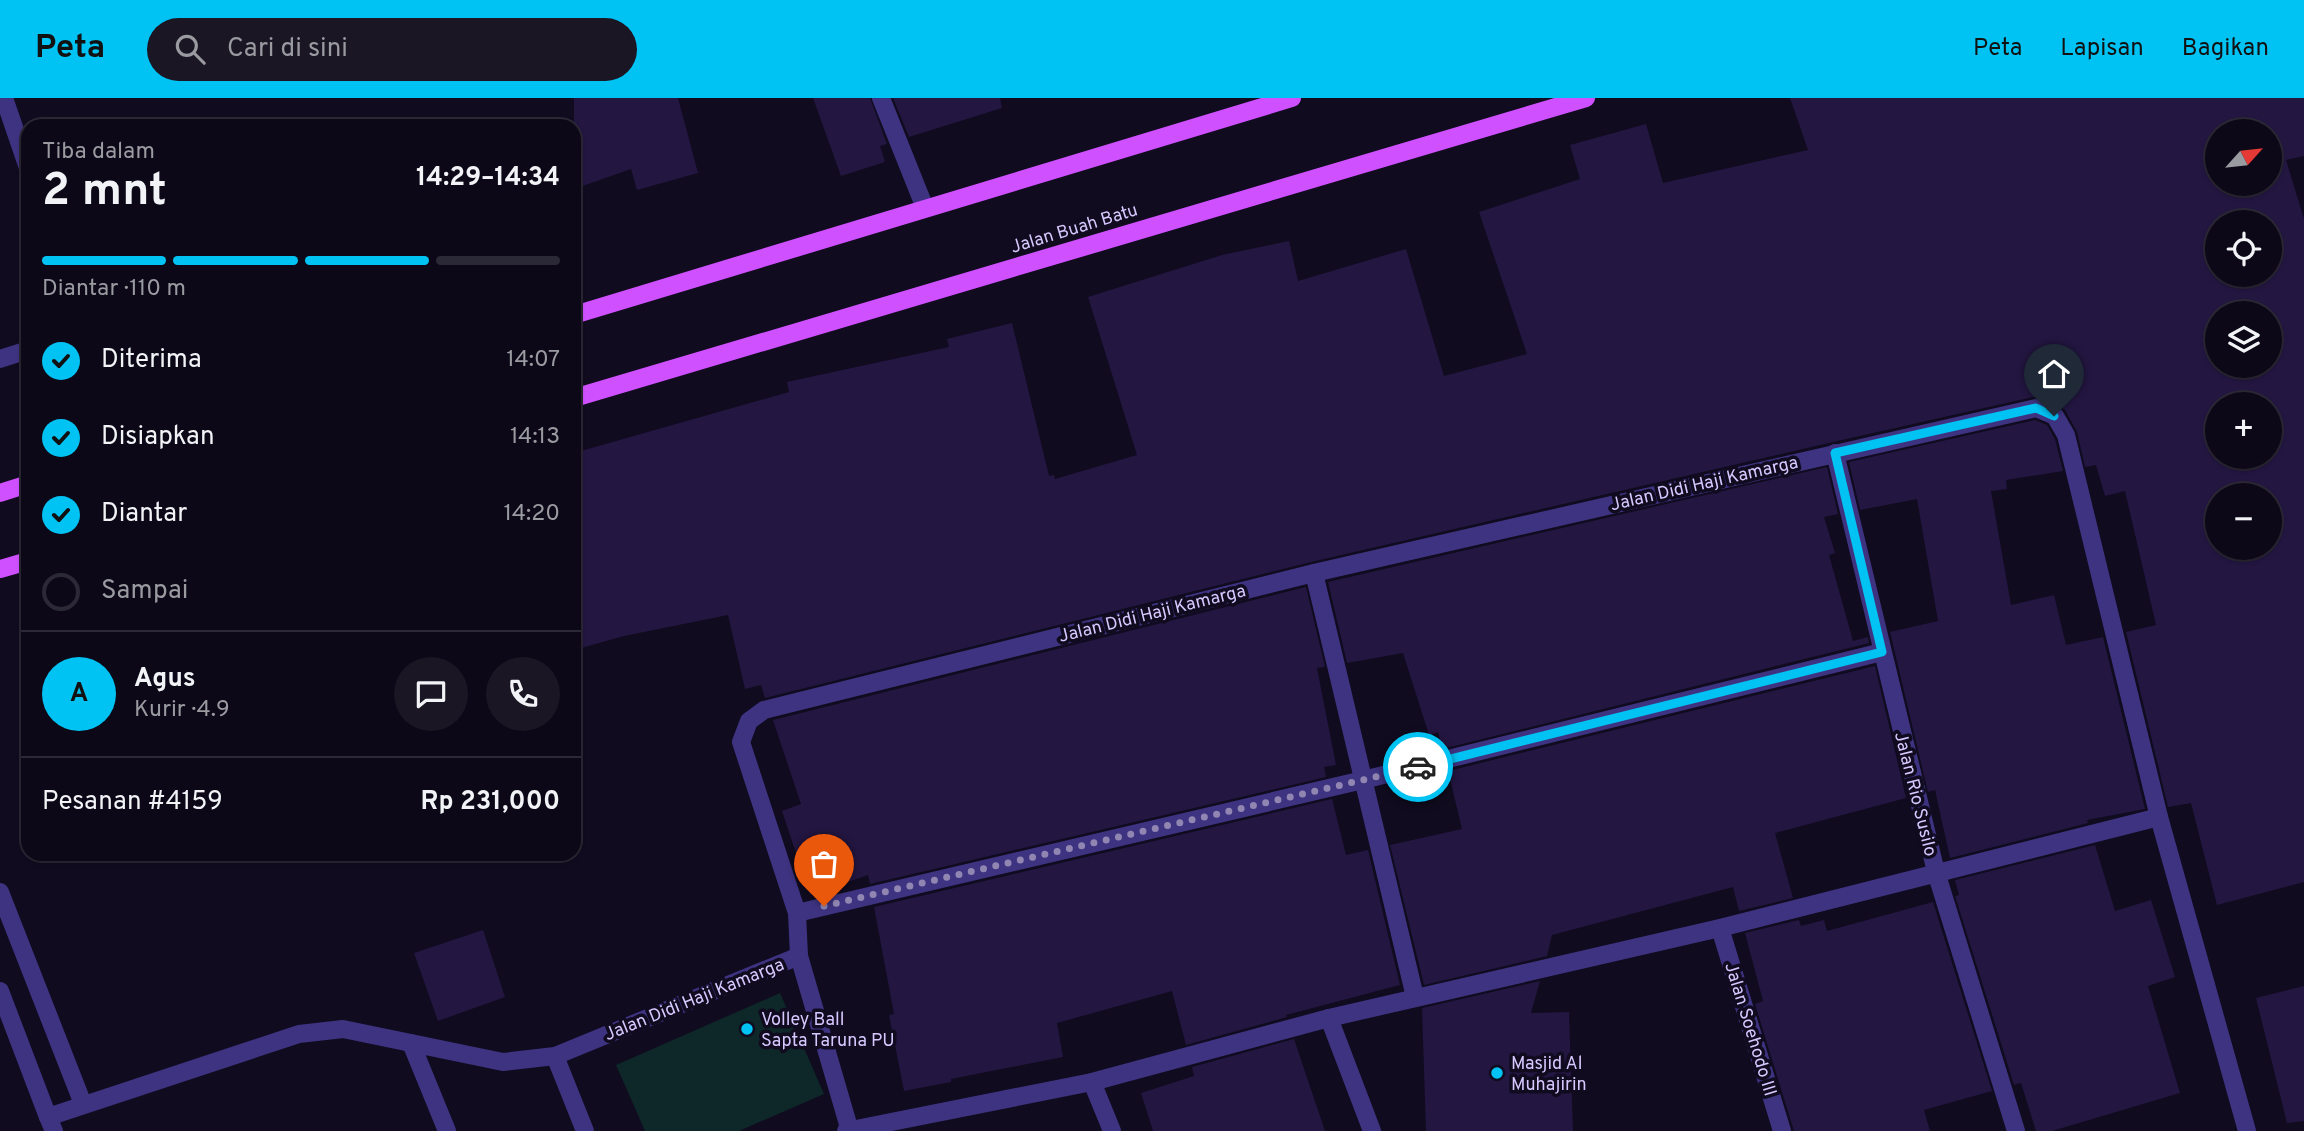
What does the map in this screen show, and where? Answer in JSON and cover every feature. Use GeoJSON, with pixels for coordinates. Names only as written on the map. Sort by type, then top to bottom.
{"type":"FeatureCollection","features":[{"type":"Feature","properties":{"kind":"main road"},"geometry":{"type":"LineString","coordinates":[[581,313],[1292,98]]}},
{"type":"Feature","properties":{"kind":"main road","name":"Jalan Buah Batu"},"geometry":{"type":"LineString","coordinates":[[581,396],[1586,98]]}},
{"type":"Feature","properties":{"kind":"main road"},"geometry":{"type":"LineString","coordinates":[[0,493],[21,486]]}},
{"type":"Feature","properties":{"kind":"main road"},"geometry":{"type":"LineString","coordinates":[[0,569],[21,563]]}},
{"type":"Feature","properties":{"kind":"street"},"geometry":{"type":"LineString","coordinates":[[4,98],[21,148]]}},
{"type":"Feature","properties":{"kind":"street"},"geometry":{"type":"LineString","coordinates":[[881,98],[925,208]]}},
{"type":"Feature","properties":{"kind":"street"},"geometry":{"type":"LineString","coordinates":[[0,359],[21,352]]}},
{"type":"Feature","properties":{"kind":"street","name":"Jalan Didi Haji Kamarga"},"geometry":{"type":"LineString","coordinates":[[51,1124],[83,1104],[299,1034],[343,1029],[503,1062],[555,1056],[799,956],[797,913],[741,742],[749,721],[764,710],[1314,573],[2036,408],[2054,416],[2066,435],[2159,817]]}},
{"type":"Feature","properties":{"kind":"street","name":"Jalan Rio Susilo"},"geometry":{"type":"LineString","coordinates":[[1835,453],[1936,872],[2016,1131]]}},
{"type":"Feature","properties":{"kind":"street"},"geometry":{"type":"LineString","coordinates":[[1314,573],[1415,998]]}},
{"type":"Feature","properties":{"kind":"street"},"geometry":{"type":"LineString","coordinates":[[797,913],[1363,780],[1882,652]]}},
{"type":"Feature","properties":{"kind":"street"},"geometry":{"type":"LineString","coordinates":[[799,956],[849,1130],[1093,1082],[1329,1018],[1720,928],[2159,817],[2247,1131]]}},
{"type":"Feature","properties":{"kind":"street"},"geometry":{"type":"LineString","coordinates":[[0,892],[83,1104]]}},
{"type":"Feature","properties":{"kind":"street","name":"Jalan Soehodo III"},"geometry":{"type":"LineString","coordinates":[[1720,928],[1782,1131]]}},
{"type":"Feature","properties":{"kind":"street"},"geometry":{"type":"LineString","coordinates":[[0,991],[51,1124]]}},
{"type":"Feature","properties":{"kind":"street"},"geometry":{"type":"LineString","coordinates":[[1329,1018],[1372,1131]]}},
{"type":"Feature","properties":{"kind":"street"},"geometry":{"type":"LineString","coordinates":[[411,1043],[447,1131]]}},
{"type":"Feature","properties":{"kind":"street"},"geometry":{"type":"LineString","coordinates":[[555,1056],[585,1131]]}},
{"type":"Feature","properties":{"kind":"street"},"geometry":{"type":"LineString","coordinates":[[1093,1082],[1112,1131]]}},
{"type":"Feature","properties":{"kind":"green space","name":"Volley Ball Sapta Taruna PU"},"geometry":{"type":"Polygon","coordinates":[[[780,993],[824,1094],[739,1131],[645,1131],[616,1065],[780,993]]]}},
{"type":"Feature","properties":{"kind":"building"},"geometry":{"type":"Polygon","coordinates":[[[574,98],[678,98],[698,173],[637,190],[631,169],[581,187],[581,119],[574,119],[574,98]]]}},
{"type":"Feature","properties":{"kind":"building"},"geometry":{"type":"Polygon","coordinates":[[[813,98],[870,98],[887,144],[880,146],[885,162],[841,176],[813,98]]]}},
{"type":"Feature","properties":{"kind":"building"},"geometry":{"type":"Polygon","coordinates":[[[893,98],[1000,98],[1002,108],[909,137],[893,98]]]}},
{"type":"Feature","properties":{"kind":"building"},"geometry":{"type":"Polygon","coordinates":[[[1790,98],[2304,98],[2304,156],[2286,160],[2304,219],[2304,882],[2217,905],[2191,803],[2168,807],[2126,632],[2156,625],[2125,491],[2105,496],[2096,465],[2085,467],[2077,432],[2065,410],[2040,397],[1311,562],[765,698],[761,685],[745,689],[728,615],[624,636],[581,648],[581,451],[789,392],[787,382],[949,347],[947,339],[1012,323],[1049,476],[1054,475],[1055,479],[1137,455],[1088,297],[1222,255],[1289,241],[1298,281],[1406,249],[1444,376],[1527,354],[1479,212],[1580,179],[1570,145],[1646,124],[1663,183],[1808,150],[1790,98]]]}},
{"type":"Feature","properties":{"kind":"building"},"geometry":{"type":"Polygon","coordinates":[[[2035,420],[2047,425],[2055,439],[2063,471],[2006,480],[2007,489],[1991,491],[2011,605],[2054,595],[2066,645],[2103,637],[2145,809],[2087,820],[2088,823],[1950,858],[1935,790],[1928,792],[1890,632],[1938,621],[1917,499],[1860,510],[1849,462],[2035,420]]]}},
{"type":"Feature","properties":{"kind":"building"},"geometry":{"type":"Polygon","coordinates":[[[1827,467],[1838,514],[1824,517],[1835,553],[1829,555],[1853,641],[1868,637],[1869,643],[1442,749],[1438,732],[1429,735],[1403,653],[1347,663],[1328,582],[1827,467]]]}},
{"type":"Feature","properties":{"kind":"building"},"geometry":{"type":"Polygon","coordinates":[[[1306,587],[1325,667],[1317,668],[1336,765],[1324,767],[1326,777],[870,884],[868,875],[810,895],[782,811],[801,804],[773,720],[1306,587]]]}},
{"type":"Feature","properties":{"kind":"building"},"geometry":{"type":"Polygon","coordinates":[[[1875,666],[1906,798],[1775,833],[1793,898],[1739,911],[1733,887],[1552,935],[1547,956],[1424,985],[1390,845],[1462,829],[1448,771],[1875,666]]]}},
{"type":"Feature","properties":{"kind":"building"},"geometry":{"type":"Polygon","coordinates":[[[1332,799],[1346,855],[1368,850],[1400,985],[1186,1045],[1172,991],[1057,1023],[1063,1057],[904,1091],[889,1015],[894,1014],[874,907],[1332,799]]]}},
{"type":"Feature","properties":{"kind":"building"},"geometry":{"type":"Polygon","coordinates":[[[2095,845],[2115,911],[2151,900],[2175,977],[2148,986],[2180,1093],[2052,1131],[2036,1131],[2021,1083],[2014,1085],[1955,896],[1959,895],[1955,880],[2095,845]]]}},
{"type":"Feature","properties":{"kind":"building"},"geometry":{"type":"Polygon","coordinates":[[[1933,902],[1992,1091],[1924,1110],[1930,1131],[1794,1131],[1755,1004],[1763,1001],[1745,933],[1799,920],[1801,926],[1824,920],[1827,931],[1933,902]]]}},
{"type":"Feature","properties":{"kind":"building"},"geometry":{"type":"Polygon","coordinates":[[[483,930],[505,997],[438,1021],[414,953],[483,930]]]}},
{"type":"Feature","properties":{"kind":"building","name":"Masjid Al Muhajirin"},"geometry":{"type":"Polygon","coordinates":[[[1540,981],[1531,1013],[1569,1012],[1573,1131],[1426,1131],[1422,1008],[1540,981]]]}},
{"type":"Feature","properties":{"kind":"building"},"geometry":{"type":"Polygon","coordinates":[[[2304,986],[2304,1121],[2287,1123],[2256,998],[2304,986]]]}},
{"type":"Feature","properties":{"kind":"building"},"geometry":{"type":"Polygon","coordinates":[[[1294,1039],[1325,1131],[1153,1131],[1141,1093],[1194,1076],[1192,1067],[1294,1039]]]}},
{"type":"Feature","properties":{"kind":"way so far"},"geometry":{"type":"LineString","coordinates":[[824,906],[1418,767]]}},
{"type":"Feature","properties":{"kind":"place","name":"Volley Ball Sapta Taruna PU"},"geometry":{"type":"Point","coordinates":[747,1029]}},
{"type":"Feature","properties":{"kind":"place","name":"Masjid Al Muhajirin"},"geometry":{"type":"Point","coordinates":[1497,1073]}},
{"type":"Feature","properties":{"kind":"route"},"geometry":{"type":"LineString","coordinates":[[1418,767],[1882,652],[1835,453],[2036,408],[2054,416]]}}]}
